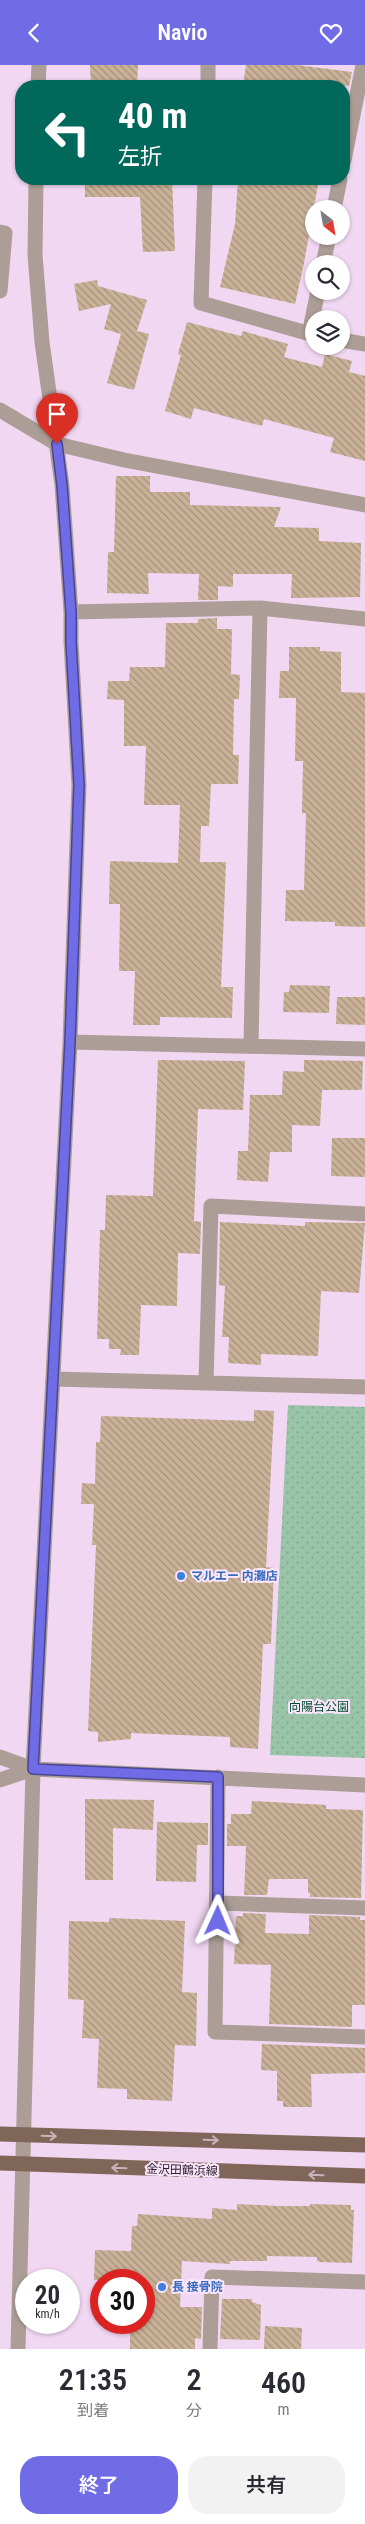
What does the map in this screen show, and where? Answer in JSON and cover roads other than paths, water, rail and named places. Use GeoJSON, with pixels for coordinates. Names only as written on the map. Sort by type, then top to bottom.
{"type":"FeatureCollection","features":[{"type":"Feature","properties":{"kind":"main road"},"geometry":{"type":"LineString","coordinates":[[0,2134],[365,2145]]}},
{"type":"Feature","properties":{"kind":"main road","name":"金沢田鶴浜線"},"geometry":{"type":"LineString","coordinates":[[0,2163],[365,2176]]}},
{"type":"Feature","properties":{"kind":"street"},"geometry":{"type":"LineString","coordinates":[[38,80],[39,65]]}},
{"type":"Feature","properties":{"kind":"street"},"geometry":{"type":"LineString","coordinates":[[208,65],[208,80]]}},
{"type":"Feature","properties":{"kind":"street"},"geometry":{"type":"LineString","coordinates":[[350,130],[363,65]]}},
{"type":"Feature","properties":{"kind":"street"},"geometry":{"type":"LineString","coordinates":[[18,2349],[33,1769],[70,1042],[79,785],[71,612],[62,485],[42,343],[36,275],[36,185]]}},
{"type":"Feature","properties":{"kind":"street"},"geometry":{"type":"LineString","coordinates":[[205,185],[201,303],[305,332]]}},
{"type":"Feature","properties":{"kind":"street"},"geometry":{"type":"LineString","coordinates":[[336,200],[339,185]]}},
{"type":"Feature","properties":{"kind":"street"},"geometry":{"type":"LineString","coordinates":[[0,232],[5,233],[0,291]]}},
{"type":"Feature","properties":{"kind":"street"},"geometry":{"type":"LineString","coordinates":[[350,342],[365,344]]}},
{"type":"Feature","properties":{"kind":"street"},"geometry":{"type":"LineString","coordinates":[[0,411],[57,444],[124,460],[365,505]]}},
{"type":"Feature","properties":{"kind":"street"},"geometry":{"type":"LineString","coordinates":[[71,612],[260,608],[365,619]]}},
{"type":"Feature","properties":{"kind":"street"},"geometry":{"type":"LineString","coordinates":[[251,1045],[260,608]]}},
{"type":"Feature","properties":{"kind":"street"},"geometry":{"type":"LineString","coordinates":[[70,1042],[365,1049]]}},
{"type":"Feature","properties":{"kind":"street"},"geometry":{"type":"LineString","coordinates":[[206,1382],[211,1206],[365,1214]]}},
{"type":"Feature","properties":{"kind":"street"},"geometry":{"type":"LineString","coordinates":[[53,1379],[365,1387]]}},
{"type":"Feature","properties":{"kind":"street"},"geometry":{"type":"LineString","coordinates":[[0,1757],[33,1769],[365,1785]]}},
{"type":"Feature","properties":{"kind":"street"},"geometry":{"type":"LineString","coordinates":[[0,1781],[33,1769]]}},
{"type":"Feature","properties":{"kind":"street"},"geometry":{"type":"LineString","coordinates":[[218,1777],[215,2032],[365,2037]]}},
{"type":"Feature","properties":{"kind":"street"},"geometry":{"type":"LineString","coordinates":[[218,1903],[365,1908]]}},
{"type":"Feature","properties":{"kind":"street"},"geometry":{"type":"LineString","coordinates":[[210,2349],[212,2277],[365,2282]]}},
{"type":"Feature","properties":{"kind":"place","name":"マルエー 内灘店"},"geometry":{"type":"Point","coordinates":[181,1576]}},
{"type":"Feature","properties":{"kind":"place","name":"長 接骨院"},"geometry":{"type":"Point","coordinates":[162,2287]}},
{"type":"Feature","properties":{"kind":"park label","name":"向陽台公園"},"geometry":{"type":"Point","coordinates":[319,1707]}}]}
